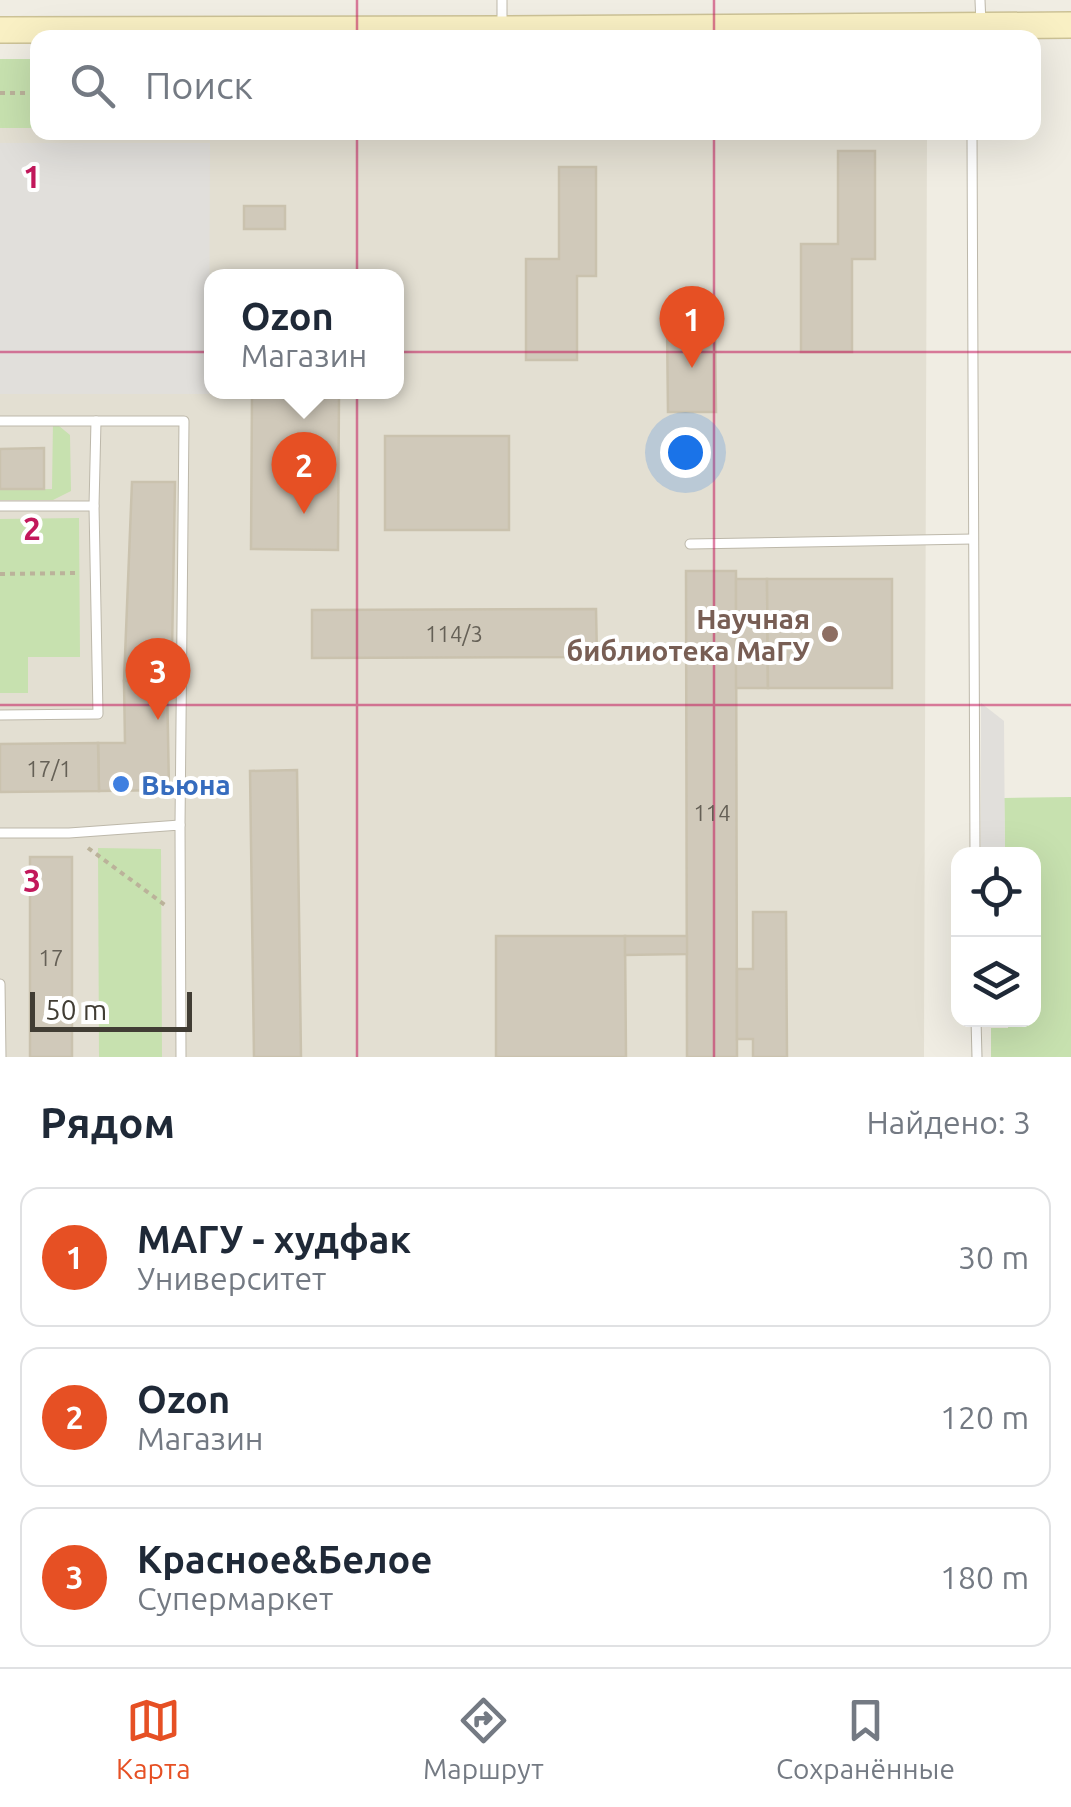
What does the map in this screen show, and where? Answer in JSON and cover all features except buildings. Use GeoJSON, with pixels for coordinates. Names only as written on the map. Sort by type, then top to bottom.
{"type":"FeatureCollection","features":[{"type":"Feature","properties":{"kind":"main road"},"geometry":{"type":"LineString","coordinates":[[0,30],[502,30],[980,21],[1071,25]]}},
{"type":"Feature","properties":{"kind":"lane"},"geometry":{"type":"LineString","coordinates":[[502,0],[502,30]]}},
{"type":"Feature","properties":{"kind":"lane"},"geometry":{"type":"LineString","coordinates":[[972,140],[974,847]]}},
{"type":"Feature","properties":{"kind":"lane"},"geometry":{"type":"LineString","coordinates":[[0,420],[184,421],[182,1057]]}},
{"type":"Feature","properties":{"kind":"lane"},"geometry":{"type":"LineString","coordinates":[[0,715],[98,714],[96,421]]}},
{"type":"Feature","properties":{"kind":"lane"},"geometry":{"type":"LineString","coordinates":[[0,506],[94,506]]}},
{"type":"Feature","properties":{"kind":"lane"},"geometry":{"type":"LineString","coordinates":[[690,544],[974,539]]}},
{"type":"Feature","properties":{"kind":"lane"},"geometry":{"type":"LineString","coordinates":[[0,833],[68,833],[180,825]]}},
{"type":"Feature","properties":{"kind":"lane"},"geometry":{"type":"LineString","coordinates":[[0,984],[1,1057]]}},
{"type":"Feature","properties":{"kind":"lane"},"geometry":{"type":"LineString","coordinates":[[976,1027],[977,1057]]}},
{"type":"Feature","properties":{"kind":"path"},"geometry":{"type":"LineString","coordinates":[[0,93],[30,92]]}},
{"type":"Feature","properties":{"kind":"path"},"geometry":{"type":"LineString","coordinates":[[0,574],[79,573]]}},
{"type":"Feature","properties":{"kind":"path"},"geometry":{"type":"LineString","coordinates":[[68,833],[182,917]]}},
{"type":"Feature","properties":{"kind":"shaded area"},"geometry":{"type":"Polygon","coordinates":[[[0,116],[30,116],[30,140],[927,140],[924,1057],[0,1057],[0,116]]]}},
{"type":"Feature","properties":{"kind":"shaded area"},"geometry":{"type":"Polygon","coordinates":[[[0,143],[210,143],[204,394],[0,394],[0,143]]]}},
{"type":"Feature","properties":{"kind":"shaded area"},"geometry":{"type":"Polygon","coordinates":[[[981,703],[1004,721],[1005,847],[981,847],[981,703]]]}},
{"type":"Feature","properties":{"kind":"green space"},"geometry":{"type":"Polygon","coordinates":[[[0,59],[30,59],[30,128],[0,128],[0,59]]]}},
{"type":"Feature","properties":{"kind":"green space"},"geometry":{"type":"Polygon","coordinates":[[[53,421],[70,435],[71,491],[53,500],[0,500],[0,490],[52,489],[53,421]]]}},
{"type":"Feature","properties":{"kind":"green space"},"geometry":{"type":"Polygon","coordinates":[[[79,518],[80,657],[28,657],[28,693],[0,693],[0,519],[79,518]]]}},
{"type":"Feature","properties":{"kind":"green space"},"geometry":{"type":"Polygon","coordinates":[[[1071,797],[1071,1057],[991,1057],[991,1028],[1041,1027],[1041,847],[1005,847],[1004,798],[1071,797]]]}},
{"type":"Feature","properties":{"kind":"green space"},"geometry":{"type":"Polygon","coordinates":[[[98,848],[161,849],[162,1057],[99,1057],[98,848]]]}},
{"type":"Feature","properties":{"kind":"place","name":"МАГУ - худфак"},"geometry":{"type":"Point","coordinates":[692,368]}},
{"type":"Feature","properties":{"kind":"place","name":"Ozon"},"geometry":{"type":"Point","coordinates":[304,514]}},
{"type":"Feature","properties":{"kind":"place","name":"Научная библиотека МаГУ"},"geometry":{"type":"Point","coordinates":[830,634]}},
{"type":"Feature","properties":{"kind":"place","name":"Красное&Белое"},"geometry":{"type":"Point","coordinates":[158,720]}},
{"type":"Feature","properties":{"kind":"place","name":"Вьюна"},"geometry":{"type":"Point","coordinates":[121,784]}}]}
